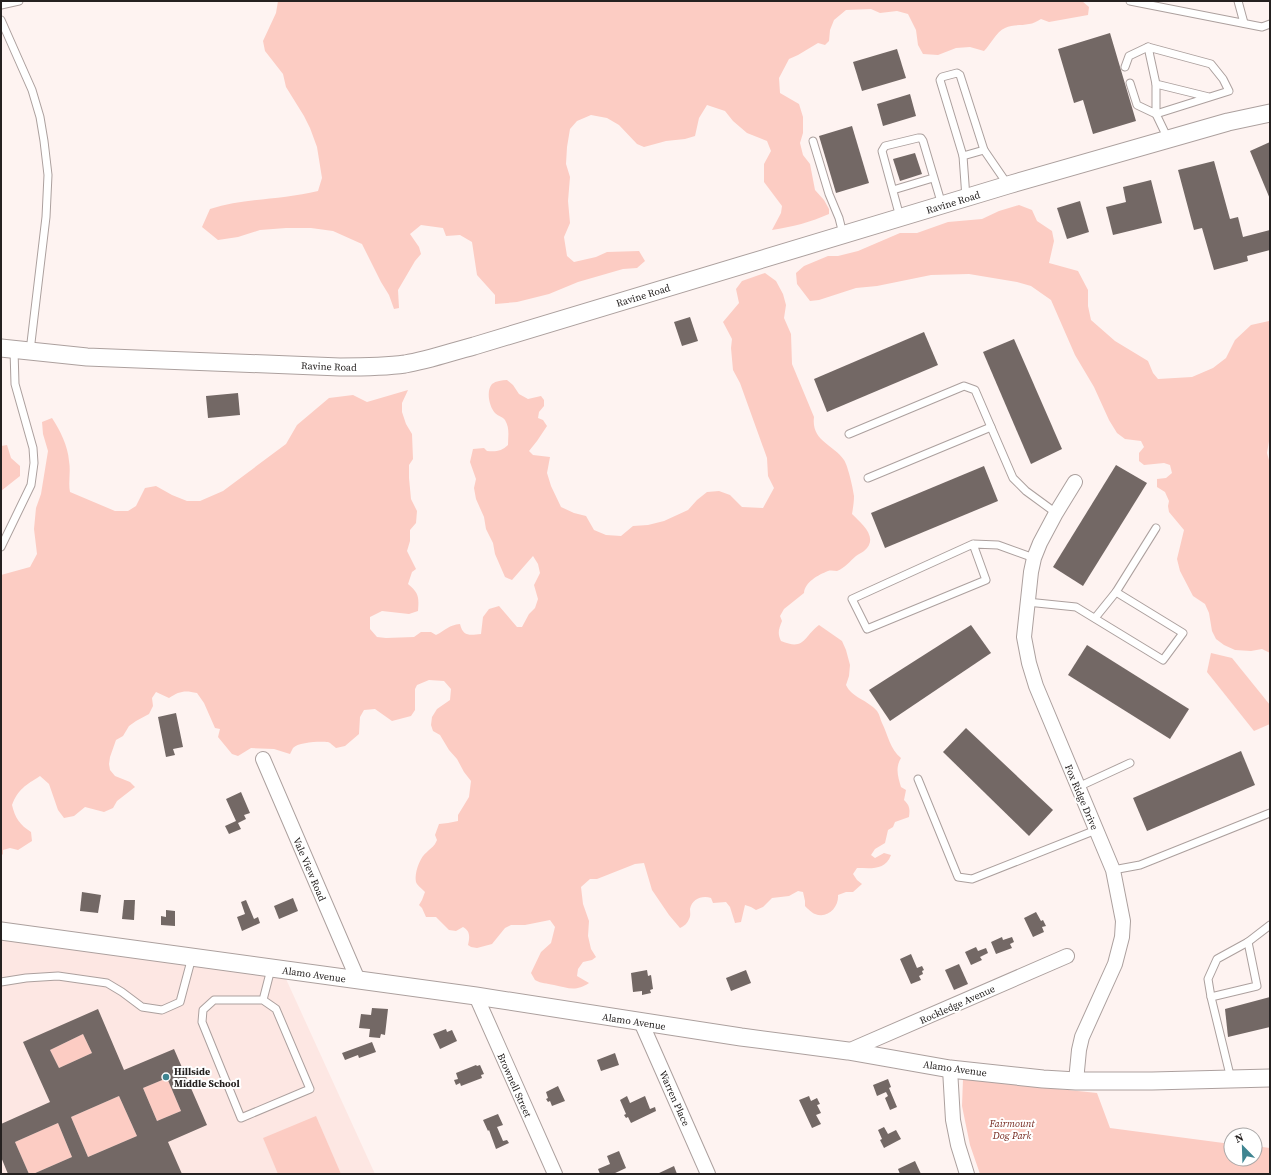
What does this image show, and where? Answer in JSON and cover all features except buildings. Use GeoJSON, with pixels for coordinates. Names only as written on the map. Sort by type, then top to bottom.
{"type":"FeatureCollection","features":[{"type":"Feature","properties":{"kind":"street","name":"Ravine Road"},"geometry":{"type":"LineString","coordinates":[[15,350],[87,357],[340,367],[403,364],[436,357],[1008,185],[1228,122],[1270,113]]}},
{"type":"Feature","properties":{"kind":"street","name":"Fox Ridge Drive"},"geometry":{"type":"LineString","coordinates":[[1075,482],[1056,513],[1034,558],[1027,602],[1024,637],[1029,663],[1036,686],[1113,870],[1123,921],[1122,937],[1115,964],[1082,1037],[1079,1050],[1076,1081]]}},
{"type":"Feature","properties":{"kind":"street","name":"Vale View Road"},"geometry":{"type":"LineString","coordinates":[[263,759],[358,980]]}},
{"type":"Feature","properties":{"kind":"street","name":"Alamo Avenue"},"geometry":{"type":"LineString","coordinates":[[1,931],[476,996],[741,1038],[848,1051],[950,1069],[1076,1081],[1270,1078]]}},
{"type":"Feature","properties":{"kind":"street","name":"Rockledge Avenue"},"geometry":{"type":"LineString","coordinates":[[848,1051],[1067,956]]}},
{"type":"Feature","properties":{"kind":"street","name":"Brownell Street"},"geometry":{"type":"LineString","coordinates":[[476,996],[555,1174]]}},
{"type":"Feature","properties":{"kind":"street","name":"Warren Place"},"geometry":{"type":"LineString","coordinates":[[641,1022],[708,1174]]}},
{"type":"Feature","properties":{"kind":"street"},"geometry":{"type":"LineString","coordinates":[[950,1069],[953,1120],[958,1145],[967,1174]]}},
{"type":"Feature","properties":{"kind":"lane"},"geometry":{"type":"LineString","coordinates":[[1,4],[19,1]]}},
{"type":"Feature","properties":{"kind":"lane"},"geometry":{"type":"LineString","coordinates":[[1130,1],[1262,27],[1270,24]]}},
{"type":"Feature","properties":{"kind":"lane"},"geometry":{"type":"LineString","coordinates":[[1238,1],[1244,23]]}},
{"type":"Feature","properties":{"kind":"lane"},"geometry":{"type":"LineString","coordinates":[[1,20],[32,90],[40,117],[48,176],[46,217],[15,350],[15,384],[33,448],[34,463],[31,485],[1,547]]}},
{"type":"Feature","properties":{"kind":"lane"},"geometry":{"type":"LineString","coordinates":[[1148,47],[1156,84],[1156,114],[1168,139]]}},
{"type":"Feature","properties":{"kind":"lane"},"geometry":{"type":"LineString","coordinates":[[1125,67],[1129,56],[1148,47],[1211,64],[1230,91],[1156,114],[1137,105],[1130,83]]}},
{"type":"Feature","properties":{"kind":"lane"},"geometry":{"type":"LineString","coordinates":[[966,198],[963,156],[940,80],[942,77],[957,73],[960,74],[984,150],[1008,185]]}},
{"type":"Feature","properties":{"kind":"lane"},"geometry":{"type":"LineString","coordinates":[[1156,84],[1209,97]]}},
{"type":"Feature","properties":{"kind":"lane"},"geometry":{"type":"LineString","coordinates":[[900,218],[882,151],[885,146],[918,138],[923,140],[942,205]]}},
{"type":"Feature","properties":{"kind":"lane"},"geometry":{"type":"LineString","coordinates":[[813,141],[829,194],[839,218],[843,235]]}},
{"type":"Feature","properties":{"kind":"lane"},"geometry":{"type":"LineString","coordinates":[[963,156],[984,150]]}},
{"type":"Feature","properties":{"kind":"lane"},"geometry":{"type":"LineString","coordinates":[[893,190],[934,178]]}},
{"type":"Feature","properties":{"kind":"lane"},"geometry":{"type":"LineString","coordinates":[[849,434],[964,386],[975,390],[1013,478],[1026,491],[1056,513]]}},
{"type":"Feature","properties":{"kind":"lane"},"geometry":{"type":"LineString","coordinates":[[868,478],[991,428]]}},
{"type":"Feature","properties":{"kind":"lane"},"geometry":{"type":"LineString","coordinates":[[1095,618],[1116,592],[1156,528]]}},
{"type":"Feature","properties":{"kind":"lane"},"geometry":{"type":"LineString","coordinates":[[973,544],[986,580],[867,629],[852,599],[973,544],[998,545],[1034,558]]}},
{"type":"Feature","properties":{"kind":"lane"},"geometry":{"type":"LineString","coordinates":[[1027,602],[1076,607],[1164,660],[1183,632],[1116,592]]}},
{"type":"Feature","properties":{"kind":"lane"},"geometry":{"type":"LineString","coordinates":[[1078,787],[1130,763]]}},
{"type":"Feature","properties":{"kind":"lane"},"geometry":{"type":"LineString","coordinates":[[918,779],[958,877],[972,880],[1096,830]]}},
{"type":"Feature","properties":{"kind":"lane"},"geometry":{"type":"LineString","coordinates":[[1113,870],[1140,866],[1270,812]]}},
{"type":"Feature","properties":{"kind":"lane"},"geometry":{"type":"LineString","coordinates":[[1231,1079],[1208,979],[1217,959],[1248,942],[1270,925]]}},
{"type":"Feature","properties":{"kind":"lane"},"geometry":{"type":"LineString","coordinates":[[1211,997],[1258,986],[1248,942]]}},
{"type":"Feature","properties":{"kind":"lane"},"geometry":{"type":"LineString","coordinates":[[1,982],[26,978],[58,976],[107,984],[122,992],[142,1007],[162,1010],[180,1002],[192,957]]}},
{"type":"Feature","properties":{"kind":"lane"},"geometry":{"type":"LineString","coordinates":[[263,1000],[271,968]]}},
{"type":"Feature","properties":{"kind":"lane"},"geometry":{"type":"LineString","coordinates":[[214,1000],[263,1000],[276,1009],[310,1089],[241,1118],[202,1022],[203,1010],[214,1000]]}},
{"type":"Feature","properties":{"kind":"shaded area","name":"Hillside Middle School"},"geometry":{"type":"Polygon","coordinates":[[[1,939],[286,979],[375,1174],[1,1174],[1,939]]]}},
{"type":"Feature","properties":{"kind":"green space"},"geometry":{"type":"Polygon","coordinates":[[[278,1],[1082,1],[1089,7],[1088,15],[1049,22],[1041,19],[1030,24],[1008,27],[999,32],[984,51],[970,47],[956,48],[938,55],[923,54],[918,45],[916,30],[908,14],[897,11],[880,13],[871,9],[846,10],[834,20],[830,30],[829,41],[825,45],[818,43],[789,59],[779,78],[780,93],[799,104],[803,117],[803,133],[800,143],[803,155],[810,164],[815,190],[824,200],[829,209],[829,214],[808,222],[787,227],[772,230],[781,213],[782,206],[764,182],[764,164],[771,151],[767,141],[747,133],[733,121],[725,111],[707,105],[699,118],[695,136],[685,139],[666,141],[644,147],[637,144],[619,125],[607,118],[591,115],[577,121],[570,129],[567,147],[566,164],[570,177],[568,201],[570,223],[564,237],[567,256],[574,262],[596,257],[607,252],[639,251],[645,261],[637,268],[623,269],[578,282],[549,294],[517,302],[495,304],[495,295],[477,275],[472,242],[460,235],[446,236],[443,228],[421,225],[410,234],[419,247],[421,254],[415,261],[398,290],[399,308],[394,309],[389,295],[362,244],[333,231],[311,228],[260,230],[238,237],[218,240],[202,227],[210,209],[223,205],[318,191],[322,178],[317,147],[310,128],[286,87],[283,74],[265,51],[263,41],[276,13],[278,1]]]}},
{"type":"Feature","properties":{"kind":"green space"},"geometry":{"type":"Polygon","coordinates":[[[1019,205],[1032,210],[1037,221],[1052,231],[1054,241],[1049,263],[1078,271],[1088,290],[1088,306],[1091,320],[1115,341],[1148,361],[1153,373],[1158,379],[1192,377],[1213,368],[1226,358],[1235,340],[1251,325],[1269,321],[1270,319],[1270,435],[1267,453],[1270,464],[1270,653],[1262,649],[1251,651],[1235,650],[1216,639],[1212,631],[1209,613],[1205,604],[1193,596],[1180,571],[1177,559],[1184,530],[1169,512],[1169,501],[1165,492],[1157,487],[1157,479],[1166,478],[1172,473],[1170,465],[1164,463],[1144,465],[1139,461],[1139,453],[1144,447],[1141,441],[1125,439],[1117,433],[1109,420],[1094,387],[1075,355],[1051,300],[1031,286],[1017,282],[969,274],[931,275],[877,286],[856,288],[819,300],[810,301],[797,284],[796,273],[804,266],[828,256],[838,256],[858,251],[900,233],[917,233],[948,222],[982,219],[999,211],[1019,205]]]}},
{"type":"Feature","properties":{"kind":"green space"},"geometry":{"type":"Polygon","coordinates":[[[765,273],[776,281],[783,294],[786,305],[784,318],[791,334],[792,364],[814,417],[816,432],[819,437],[846,463],[854,496],[852,514],[864,526],[870,536],[868,546],[864,551],[837,571],[829,571],[809,582],[804,593],[784,609],[780,616],[782,621],[779,629],[779,636],[781,641],[789,644],[799,643],[819,625],[842,641],[850,665],[846,685],[852,693],[873,707],[879,714],[881,722],[894,750],[901,758],[898,765],[898,776],[901,787],[906,790],[904,800],[909,810],[909,817],[895,822],[893,827],[888,830],[885,843],[875,849],[871,855],[875,858],[884,853],[891,855],[885,864],[877,868],[857,868],[853,874],[862,884],[853,892],[846,892],[838,895],[837,904],[832,911],[824,915],[820,915],[810,911],[805,906],[803,892],[798,891],[789,896],[772,898],[763,907],[756,910],[745,905],[741,922],[735,923],[730,907],[726,902],[713,903],[711,898],[704,897],[695,900],[690,909],[690,917],[688,921],[680,928],[652,890],[644,863],[635,864],[597,879],[590,879],[581,887],[583,904],[589,921],[588,936],[591,949],[596,957],[592,960],[583,962],[578,969],[577,976],[589,983],[580,988],[568,988],[542,983],[535,980],[531,973],[541,952],[551,943],[555,927],[550,920],[525,925],[511,925],[505,928],[492,944],[477,948],[471,947],[468,945],[469,934],[467,930],[463,927],[456,931],[449,930],[436,917],[426,917],[419,905],[425,892],[416,882],[418,866],[424,854],[433,847],[437,840],[435,835],[439,824],[458,821],[458,815],[469,797],[471,781],[440,735],[433,731],[431,725],[432,717],[437,709],[450,700],[451,689],[444,681],[429,680],[417,685],[415,689],[415,710],[411,716],[392,721],[375,709],[364,710],[360,717],[359,734],[345,746],[336,748],[328,742],[309,742],[299,744],[293,748],[290,754],[274,749],[251,748],[238,756],[232,754],[218,737],[220,729],[215,728],[204,703],[197,693],[182,692],[169,698],[156,692],[152,698],[153,706],[149,714],[129,726],[123,736],[116,740],[110,757],[110,770],[115,776],[130,782],[135,787],[117,801],[113,808],[104,812],[85,807],[74,816],[64,818],[58,810],[49,784],[40,776],[20,791],[12,805],[18,821],[31,832],[32,841],[18,850],[10,848],[3,850],[3,854],[1,856],[1,575],[30,567],[37,554],[34,529],[36,508],[41,494],[48,451],[43,434],[42,422],[52,418],[63,438],[70,465],[70,492],[115,511],[128,511],[136,506],[145,488],[156,486],[187,501],[200,501],[223,491],[286,444],[297,425],[329,398],[353,395],[367,402],[408,390],[402,403],[402,412],[406,424],[412,434],[413,459],[409,465],[409,478],[411,499],[417,511],[416,523],[410,530],[410,541],[407,551],[416,569],[412,572],[408,584],[418,596],[418,611],[409,614],[382,611],[370,617],[370,629],[377,637],[414,637],[421,632],[431,632],[436,635],[450,627],[460,624],[465,633],[470,635],[481,634],[483,617],[489,609],[499,606],[517,627],[522,627],[529,614],[535,608],[538,599],[534,585],[540,573],[538,564],[533,556],[512,580],[505,577],[495,554],[493,543],[486,529],[484,517],[476,499],[474,488],[476,479],[470,462],[473,449],[484,448],[487,451],[496,451],[503,449],[508,445],[507,423],[495,413],[490,403],[489,390],[492,384],[507,380],[513,385],[519,394],[528,399],[541,396],[544,400],[544,406],[539,412],[538,418],[543,420],[547,426],[529,451],[533,455],[550,457],[547,473],[551,486],[561,507],[574,513],[586,516],[594,530],[606,535],[621,536],[633,526],[648,525],[664,521],[688,510],[707,492],[719,491],[730,495],[742,507],[763,508],[774,488],[768,476],[767,458],[740,383],[733,370],[731,348],[732,339],[723,322],[739,303],[736,289],[742,281],[765,273]]]}},
{"type":"Feature","properties":{"kind":"green space"},"geometry":{"type":"Polygon","coordinates":[[[7,445],[11,458],[20,466],[20,476],[1,491],[1,446],[7,445]]]}},
{"type":"Feature","properties":{"kind":"green space"},"geometry":{"type":"Polygon","coordinates":[[[1211,653],[1232,658],[1270,705],[1270,724],[1254,731],[1207,672],[1211,653]]]}},
{"type":"Feature","properties":{"kind":"green space"},"geometry":{"type":"Polygon","coordinates":[[[83,1034],[92,1053],[59,1068],[50,1050],[83,1034]]]}},
{"type":"Feature","properties":{"kind":"green space"},"geometry":{"type":"Polygon","coordinates":[[[167,1078],[181,1111],[157,1121],[143,1088],[167,1078]]]}},
{"type":"Feature","properties":{"kind":"green space","name":"Fairmount Dog Park"},"geometry":{"type":"Polygon","coordinates":[[[963,1079],[1097,1093],[1110,1128],[1223,1143],[1223,1167],[1263,1167],[1263,1147],[1270,1148],[1270,1174],[980,1174],[970,1145],[962,1106],[963,1079]]]}},
{"type":"Feature","properties":{"kind":"green space"},"geometry":{"type":"Polygon","coordinates":[[[119,1096],[137,1136],[88,1157],[71,1117],[119,1096]]]}},
{"type":"Feature","properties":{"kind":"green space"},"geometry":{"type":"Polygon","coordinates":[[[316,1116],[341,1174],[278,1174],[263,1138],[316,1116]]]}},
{"type":"Feature","properties":{"kind":"green space"},"geometry":{"type":"Polygon","coordinates":[[[58,1123],[72,1157],[33,1174],[29,1174],[15,1142],[58,1123]]]}},
{"type":"Feature","properties":{"kind":"place","name":"Hillside Middle School"},"geometry":{"type":"Point","coordinates":[166,1077]}}]}
